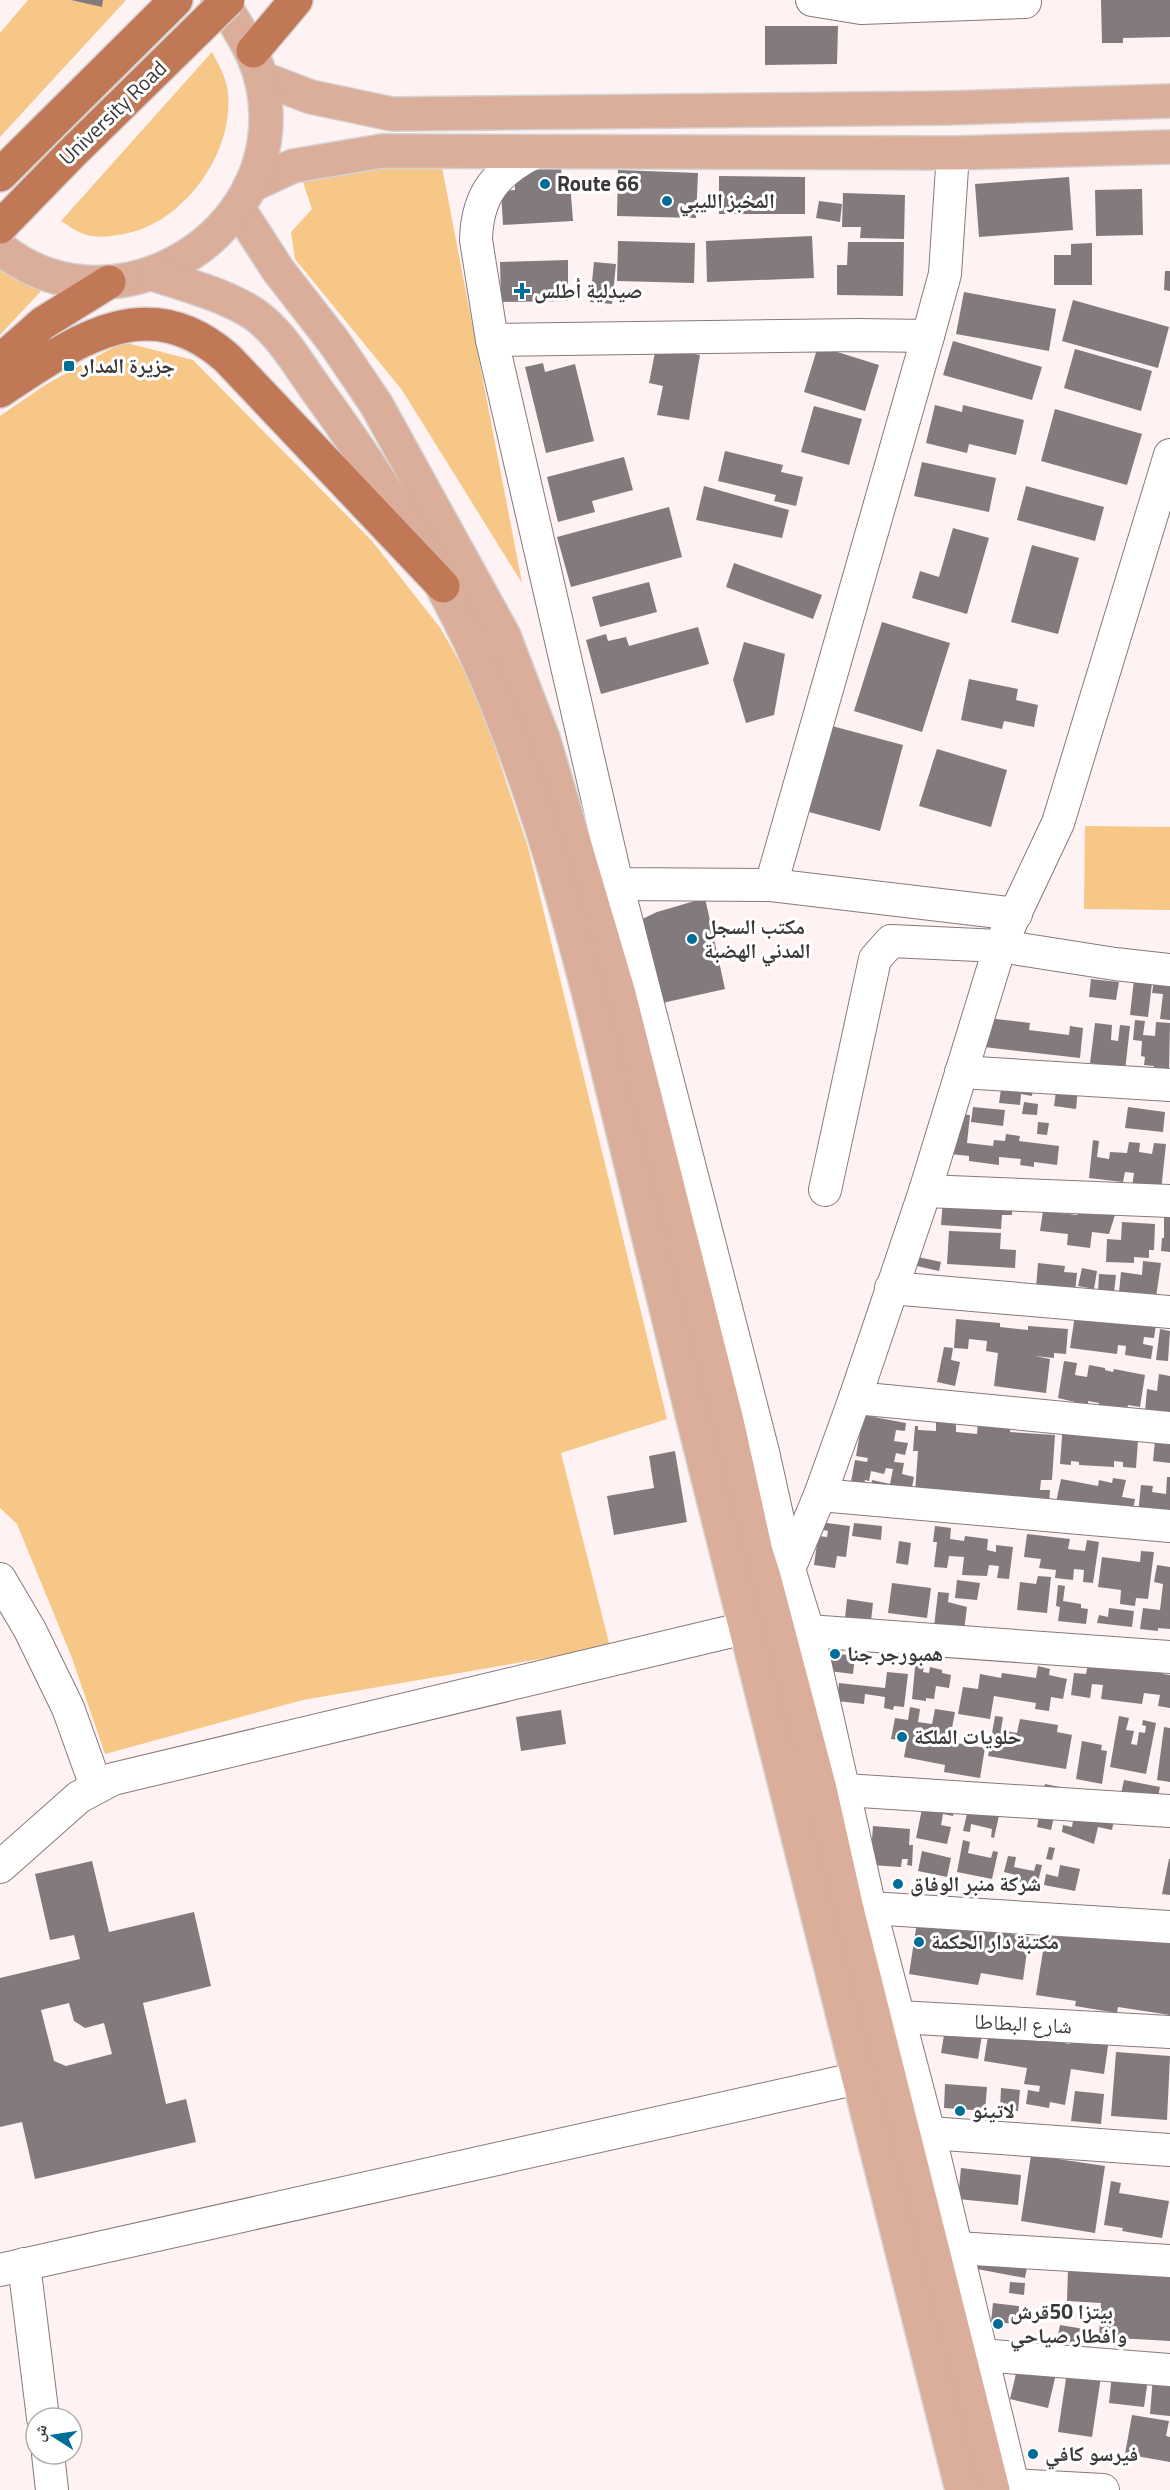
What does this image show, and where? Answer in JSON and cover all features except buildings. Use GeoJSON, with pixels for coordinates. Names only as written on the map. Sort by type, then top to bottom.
{"type":"FeatureCollection","features":[{"type":"Feature","properties":{"kind":"highway","name":"University Road"},"geometry":{"type":"LineString","coordinates":[[0,176],[176,0]]}},
{"type":"Feature","properties":{"kind":"highway","name":"University Road"},"geometry":{"type":"LineString","coordinates":[[0,227],[70,154],[228,0]]}},
{"type":"Feature","properties":{"kind":"highway"},"geometry":{"type":"LineString","coordinates":[[257,64],[296,0]]}},
{"type":"Feature","properties":{"kind":"highway"},"geometry":{"type":"LineString","coordinates":[[0,361],[43,323],[109,282]]}},
{"type":"Feature","properties":{"kind":"highway"},"geometry":{"type":"LineString","coordinates":[[0,391],[55,355],[112,329],[133,323],[164,324],[192,333],[211,344],[227,358],[443,586]]}},
{"type":"Feature","properties":{"kind":"main road"},"geometry":{"type":"LineString","coordinates":[[0,248],[14,260],[59,278],[109,282],[153,274],[186,258],[215,236],[244,197],[262,151],[265,124],[257,64],[224,5],[218,0]]}},
{"type":"Feature","properties":{"kind":"main road"},"geometry":{"type":"LineString","coordinates":[[257,64],[311,97],[392,114],[948,108],[1170,101]]}},
{"type":"Feature","properties":{"kind":"main road"},"geometry":{"type":"LineString","coordinates":[[244,197],[293,166],[372,153],[538,151],[953,153],[1170,147]]}},
{"type":"Feature","properties":{"kind":"main road"},"geometry":{"type":"LineString","coordinates":[[244,197],[278,270],[334,342],[376,404],[504,636],[544,741],[582,861],[606,1000],[745,1628],[963,2490]]}},
{"type":"Feature","properties":{"kind":"main road"},"geometry":{"type":"LineString","coordinates":[[153,274],[228,301],[252,313],[268,326],[353,439],[443,586],[478,659],[519,756],[546,840],[606,1000],[724,1410],[756,1552],[777,1573],[820,1789],[847,1909],[887,2019],[1007,2488]]}},
{"type":"Feature","properties":{"kind":"street"},"geometry":{"type":"LineString","coordinates":[[812,0],[861,8],[1025,2]]}},
{"type":"Feature","properties":{"kind":"street"},"geometry":{"type":"LineString","coordinates":[[538,151],[514,162],[497,177],[482,206],[476,227],[476,240],[492,340],[617,884],[760,1441],[777,1573],[808,1631],[870,1908],[887,2019],[928,2133],[981,2355],[1007,2488],[1103,2490]]}},
{"type":"Feature","properties":{"kind":"street"},"geometry":{"type":"LineString","coordinates":[[771,885],[945,274],[953,153]]}},
{"type":"Feature","properties":{"kind":"street"},"geometry":{"type":"LineString","coordinates":[[492,340],[927,336]]}},
{"type":"Feature","properties":{"kind":"street"},"geometry":{"type":"LineString","coordinates":[[777,1573],[820,1495],[925,1191],[1000,946],[1058,822],[1163,501],[1170,455]]}},
{"type":"Feature","properties":{"kind":"street"},"geometry":{"type":"LineString","coordinates":[[582,861],[617,884],[771,885],[1016,914]]}},
{"type":"Feature","properties":{"kind":"street"},"geometry":{"type":"LineString","coordinates":[[825,1190],[874,959],[880,950],[891,941],[1000,946],[1170,970]]}},
{"type":"Feature","properties":{"kind":"street"},"geometry":{"type":"LineString","coordinates":[[961,1072],[1170,1085]]}},
{"type":"Feature","properties":{"kind":"street"},"geometry":{"type":"LineString","coordinates":[[925,1191],[1170,1201]]}},
{"type":"Feature","properties":{"kind":"street"},"geometry":{"type":"LineString","coordinates":[[891,1288],[1170,1312]]}},
{"type":"Feature","properties":{"kind":"street"},"geometry":{"type":"LineString","coordinates":[[855,1398],[1170,1428]]}},
{"type":"Feature","properties":{"kind":"street"},"geometry":{"type":"LineString","coordinates":[[820,1495],[1170,1526]]}},
{"type":"Feature","properties":{"kind":"street"},"geometry":{"type":"LineString","coordinates":[[0,1579],[30,1630],[68,1708],[96,1786]]}},
{"type":"Feature","properties":{"kind":"street"},"geometry":{"type":"LineString","coordinates":[[0,1867],[79,1797],[96,1786],[130,1773],[745,1628]]}},
{"type":"Feature","properties":{"kind":"street"},"geometry":{"type":"LineString","coordinates":[[808,1631],[1170,1657]]}},
{"type":"Feature","properties":{"kind":"street"},"geometry":{"type":"LineString","coordinates":[[845,1790],[1170,1811]]}},
{"type":"Feature","properties":{"kind":"street"},"geometry":{"type":"LineString","coordinates":[[870,1908],[1170,1927]]}},
{"type":"Feature","properties":{"kind":"street","name":"شارع البطاطا"},"geometry":{"type":"LineString","coordinates":[[887,2019],[1170,2032]]}},
{"type":"Feature","properties":{"kind":"street"},"geometry":{"type":"LineString","coordinates":[[41,2406],[12,2267],[859,2078]]}},
{"type":"Feature","properties":{"kind":"street"},"geometry":{"type":"LineString","coordinates":[[928,2133],[1170,2150]]}},
{"type":"Feature","properties":{"kind":"street"},"geometry":{"type":"LineString","coordinates":[[957,2248],[1170,2261]]}},
{"type":"Feature","properties":{"kind":"street"},"geometry":{"type":"LineString","coordinates":[[981,2355],[1170,2370]]}},
{"type":"Feature","properties":{"kind":"street"},"geometry":{"type":"LineString","coordinates":[[49,2466],[52,2490]]}},
{"type":"Feature","properties":{"kind":"shaded area"},"geometry":{"type":"Polygon","coordinates":[[[28,0],[126,0],[0,137],[0,33],[28,0]]]}},
{"type":"Feature","properties":{"kind":"shaded area"},"geometry":{"type":"Polygon","coordinates":[[[212,52],[226,83],[227,118],[222,141],[212,164],[198,186],[181,204],[161,219],[140,230],[103,237],[85,235],[61,221],[212,52]]]}},
{"type":"Feature","properties":{"kind":"shaded area"},"geometry":{"type":"Polygon","coordinates":[[[441,162],[522,583],[402,390],[295,259],[291,232],[312,209],[302,179],[346,163],[441,162]]]}},
{"type":"Feature","properties":{"kind":"shaded area"},"geometry":{"type":"Polygon","coordinates":[[[0,267],[42,290],[0,335],[0,267]]]}},
{"type":"Feature","properties":{"kind":"shaded area"},"geometry":{"type":"Polygon","coordinates":[[[123,342],[193,360],[372,541],[441,629],[476,691],[528,847],[667,1419],[561,1453],[610,1647],[303,1700],[105,1754],[72,1658],[17,1524],[0,1508],[0,416],[45,385],[123,342]]]}},
{"type":"Feature","properties":{"kind":"shaded area"},"geometry":{"type":"Polygon","coordinates":[[[1085,826],[1170,827],[1170,910],[1084,909],[1085,826]]]}},
{"type":"Feature","properties":{"kind":"place","name":"Route 66"},"geometry":{"type":"Point","coordinates":[545,184]}},
{"type":"Feature","properties":{"kind":"place","name":"المخبز الليبي"},"geometry":{"type":"Point","coordinates":[667,201]}},
{"type":"Feature","properties":{"kind":"place","name":"صيدلية أطلس"},"geometry":{"type":"Point","coordinates":[522,291]}},
{"type":"Feature","properties":{"kind":"place","name":"جزيرة المدار"},"geometry":{"type":"Point","coordinates":[69,366]}},
{"type":"Feature","properties":{"kind":"place","name":"مكتب السجل المدني الهضبة"},"geometry":{"type":"Point","coordinates":[692,939]}},
{"type":"Feature","properties":{"kind":"place","name":"همبورجر جنا"},"geometry":{"type":"Point","coordinates":[835,1654]}},
{"type":"Feature","properties":{"kind":"place","name":"حلويات الملكة"},"geometry":{"type":"Point","coordinates":[902,1737]}},
{"type":"Feature","properties":{"kind":"place","name":"شركة منبر الوفاق"},"geometry":{"type":"Point","coordinates":[898,1884]}},
{"type":"Feature","properties":{"kind":"place","name":"مكتبة دار الحكمة"},"geometry":{"type":"Point","coordinates":[919,1942]}},
{"type":"Feature","properties":{"kind":"place","name":"لاتينو"},"geometry":{"type":"Point","coordinates":[960,2111]}},
{"type":"Feature","properties":{"kind":"place","name":"بيتزا 50قرش وافطار صياحي"},"geometry":{"type":"Point","coordinates":[998,2324]}},
{"type":"Feature","properties":{"kind":"place","name":"فيرسو كافي"},"geometry":{"type":"Point","coordinates":[1033,2454]}}]}
